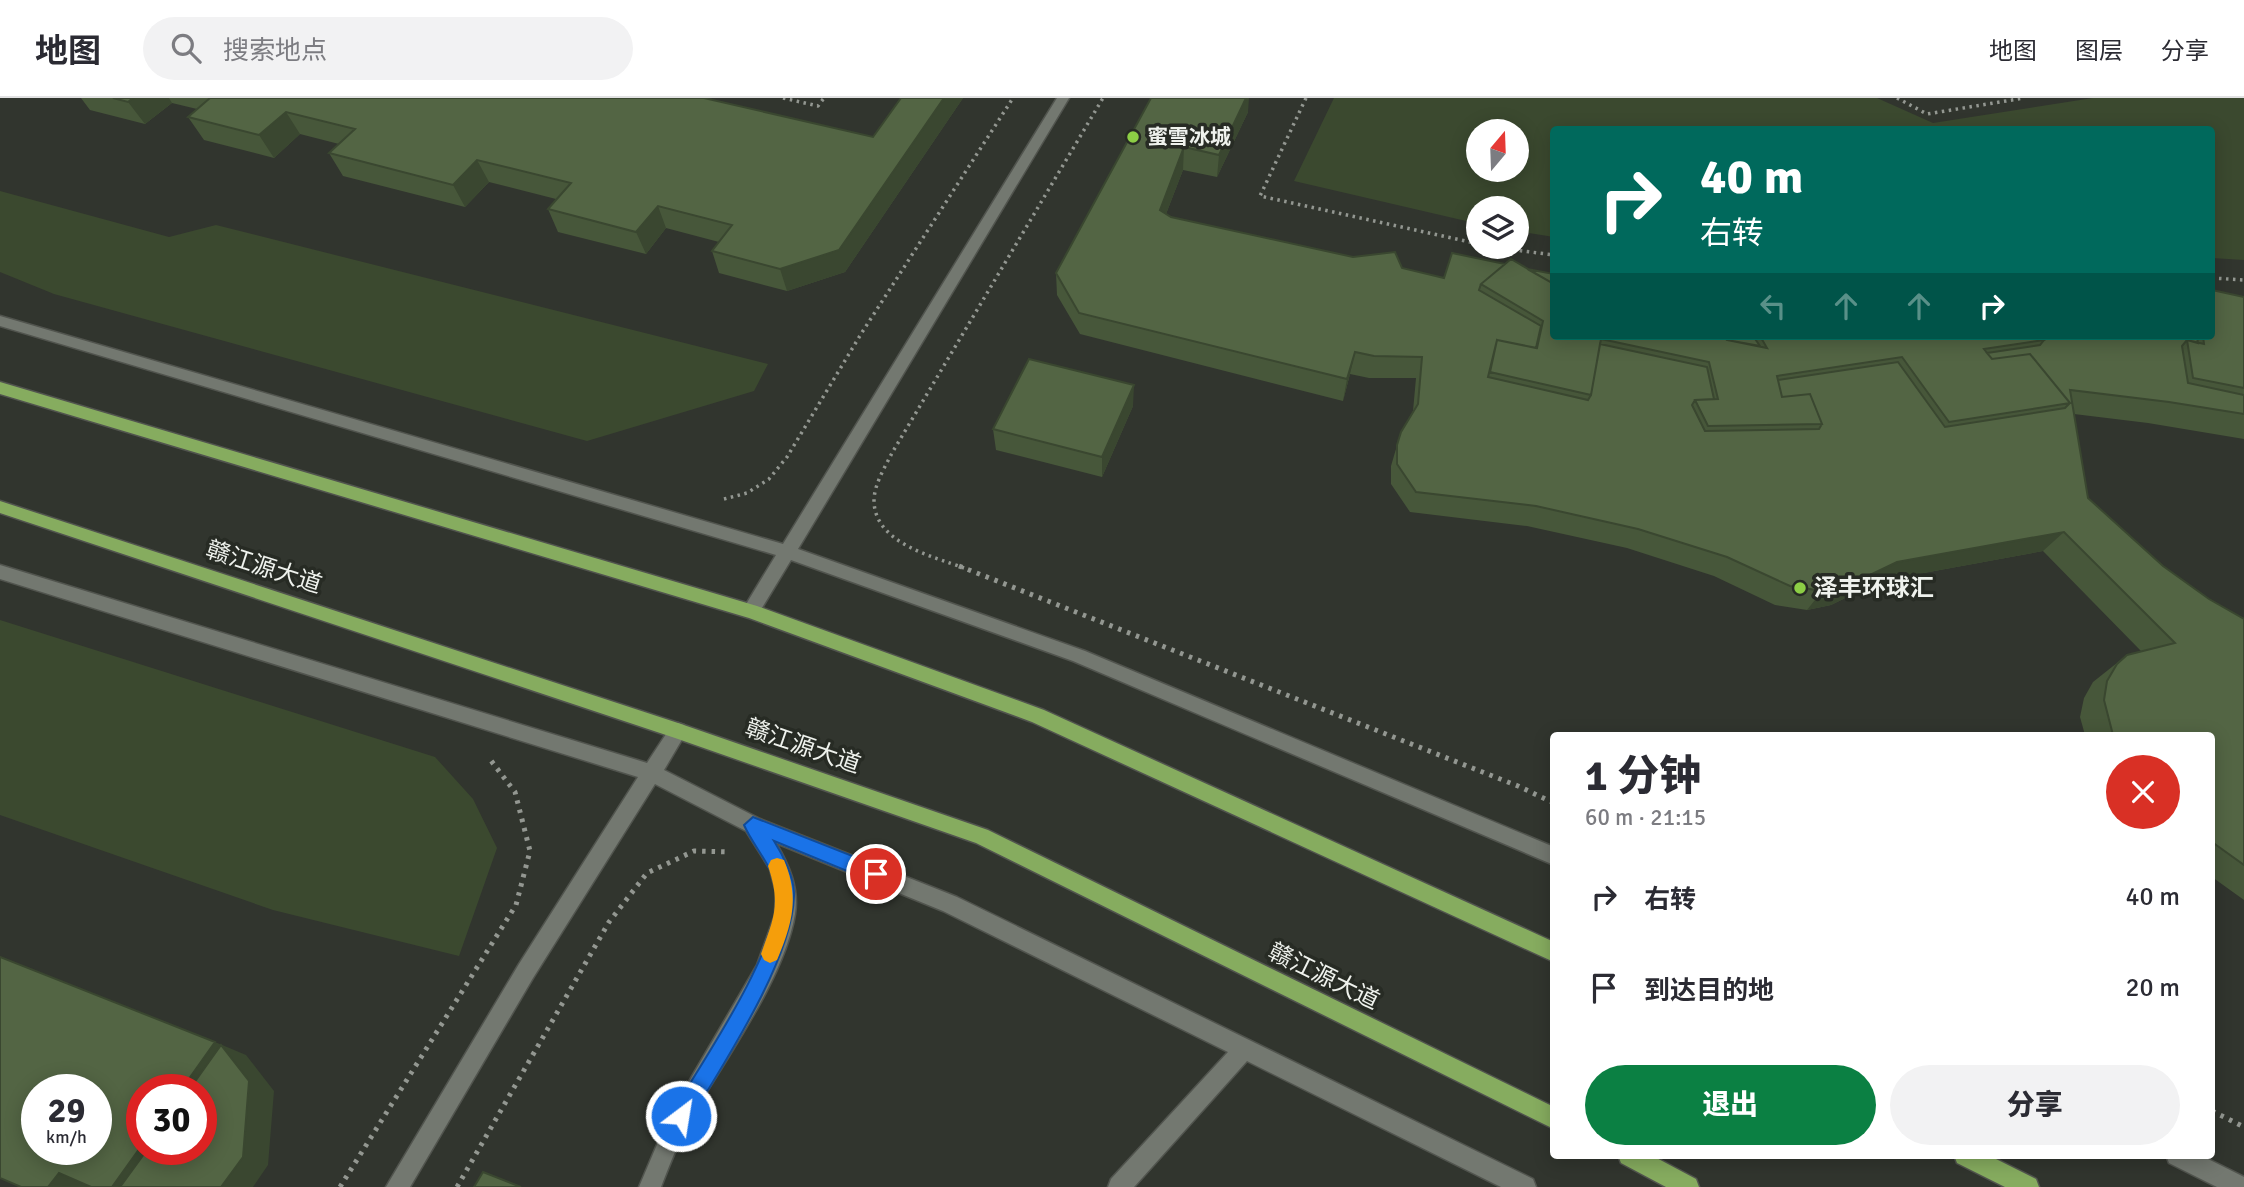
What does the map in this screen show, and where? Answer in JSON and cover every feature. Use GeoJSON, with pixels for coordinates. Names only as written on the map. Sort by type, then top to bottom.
{"type":"FeatureCollection","features":[{"type":"Feature","properties":{"kind":"main road"},"geometry":{"type":"LineString","coordinates":[[0,388],[751,611],[1038,716],[1550,950]]}},
{"type":"Feature","properties":{"kind":"main road","name":"赣江源大道"},"geometry":{"type":"LineString","coordinates":[[0,508],[678,731],[981,836],[1550,1116]]}},
{"type":"Feature","properties":{"kind":"main road"},"geometry":{"type":"LineString","coordinates":[[1636,1159],[1688,1187]]}},
{"type":"Feature","properties":{"kind":"main road"},"geometry":{"type":"LineString","coordinates":[[1973,1159],[2028,1187]]}},
{"type":"Feature","properties":{"kind":"street"},"geometry":{"type":"LineString","coordinates":[[751,611],[1063,98]]}},
{"type":"Feature","properties":{"kind":"street"},"geometry":{"type":"LineString","coordinates":[[0,321],[788,552],[1079,656],[1550,854]]}},
{"type":"Feature","properties":{"kind":"street"},"geometry":{"type":"LineString","coordinates":[[0,572],[649,772],[753,825],[950,904],[1525,1187]]}},
{"type":"Feature","properties":{"kind":"street"},"geometry":{"type":"LineString","coordinates":[[397,1187],[649,772],[678,731]]}},
{"type":"Feature","properties":{"kind":"street"},"geometry":{"type":"LineString","coordinates":[[650,1187],[681,1116],[727,1040],[769,957],[782,922],[786,893],[778,867],[753,825]]}},
{"type":"Feature","properties":{"kind":"street"},"geometry":{"type":"LineString","coordinates":[[1119,1187],[1245,1048]]}},
{"type":"Feature","properties":{"kind":"street"},"geometry":{"type":"LineString","coordinates":[[2185,1159],[2241,1187]]}},
{"type":"Feature","properties":{"kind":"path"},"geometry":{"type":"LineString","coordinates":[[783,98],[818,106],[824,98]]}},
{"type":"Feature","properties":{"kind":"path"},"geometry":{"type":"LineString","coordinates":[[716,499],[747,493],[769,480],[787,457],[861,334],[1013,98]]}},
{"type":"Feature","properties":{"kind":"path"},"geometry":{"type":"LineString","coordinates":[[1103,98],[892,453],[873,493],[877,519],[898,542],[1518,786],[1550,801]]}},
{"type":"Feature","properties":{"kind":"path"},"geometry":{"type":"LineString","coordinates":[[1306,98],[1260,196],[1466,241]]}},
{"type":"Feature","properties":{"kind":"path"},"geometry":{"type":"LineString","coordinates":[[1897,98],[1927,114],[2024,98]]}},
{"type":"Feature","properties":{"kind":"path"},"geometry":{"type":"LineString","coordinates":[[1529,252],[1550,254]]}},
{"type":"Feature","properties":{"kind":"path"},"geometry":{"type":"LineString","coordinates":[[2215,278],[2244,281]]}},
{"type":"Feature","properties":{"kind":"path"},"geometry":{"type":"LineString","coordinates":[[340,1187],[516,905],[530,851],[516,792],[494,761],[483,755]]}},
{"type":"Feature","properties":{"kind":"path"},"geometry":{"type":"LineString","coordinates":[[457,1187],[609,922],[647,873],[694,851],[743,852],[778,867]]}},
{"type":"Feature","properties":{"kind":"path"},"geometry":{"type":"LineString","coordinates":[[2215,1112],[2244,1127]]}},
{"type":"Feature","properties":{"kind":"green space"},"geometry":{"type":"Polygon","coordinates":[[[1334,98],[1877,98],[1933,123],[2093,98],[2244,98],[2244,260],[2215,258],[2215,126],[1550,126],[1550,236],[1529,233],[1529,196],[1466,196],[1466,221],[1294,181],[1334,98]]]}},
{"type":"Feature","properties":{"kind":"green space"},"geometry":{"type":"Polygon","coordinates":[[[0,191],[169,237],[216,225],[768,364],[754,391],[587,441],[54,294],[0,272],[0,191]]]}},
{"type":"Feature","properties":{"kind":"green space"},"geometry":{"type":"Polygon","coordinates":[[[0,620],[435,757],[473,799],[497,848],[459,956],[273,910],[0,815],[0,620]]]}},
{"type":"Feature","properties":{"kind":"building"},"geometry":{"type":"Polygon","coordinates":[[[113,98],[133,98],[128,102],[113,98]]]}},
{"type":"Feature","properties":{"kind":"building"},"geometry":{"type":"Polygon","coordinates":[[[210,98],[704,98],[873,137],[901,98],[944,98],[839,250],[780,269],[712,251],[732,225],[658,206],[636,232],[548,209],[571,183],[477,160],[453,185],[329,153],[355,129],[286,112],[259,135],[188,117],[210,98]]]}},
{"type":"Feature","properties":{"kind":"building","name":"泽丰环球汇"},"geometry":{"type":"Polygon","coordinates":[[[1151,98],[1246,98],[1219,155],[1184,147],[1160,210],[1171,217],[1353,257],[1395,252],[1402,268],[1444,278],[1452,253],[1466,256],[1466,259],[1505,264],[1481,284],[1479,290],[1541,326],[1536,348],[1497,340],[1488,377],[1588,400],[1600,344],[1707,367],[1714,399],[1695,400],[1692,405],[1705,431],[1819,429],[1822,424],[1810,394],[1782,397],[1778,380],[1898,362],[1945,427],[2065,408],[2070,403],[2030,354],[1992,359],[1987,353],[2040,345],[2044,340],[2187,340],[2182,346],[2188,383],[2244,395],[2244,414],[2070,390],[2088,498],[2163,566],[2209,599],[2244,619],[2244,865],[2215,844],[2215,732],[2112,732],[2104,700],[2107,681],[2117,664],[2127,655],[2175,643],[2064,532],[1897,562],[1847,586],[1822,591],[1790,586],[1727,557],[1638,529],[1536,506],[1416,492],[1397,464],[1397,445],[1401,432],[1418,404],[1422,357],[1374,356],[1355,352],[1347,379],[1079,313],[1056,273],[1151,98]]]}},
{"type":"Feature","properties":{"kind":"building"},"geometry":{"type":"Polygon","coordinates":[[[1511,259],[1550,282],[1550,340],[1601,340],[1591,395],[1490,372],[1497,340],[1537,348],[1543,321],[1481,284],[1511,259]]]}},
{"type":"Feature","properties":{"kind":"building"},"geometry":{"type":"Polygon","coordinates":[[[1527,269],[1550,273],[1550,282],[1527,269]]]}},
{"type":"Feature","properties":{"kind":"building"},"geometry":{"type":"Polygon","coordinates":[[[2215,291],[2244,297],[2244,388],[2193,378],[2187,340],[2204,344],[2204,340],[2215,340],[2215,291]]]}},
{"type":"Feature","properties":{"kind":"building"},"geometry":{"type":"Polygon","coordinates":[[[1606,340],[1727,340],[1767,348],[1762,340],[2044,340],[1984,349],[1992,359],[2030,354],[2070,403],[1949,422],[1902,357],[1777,376],[1782,397],[1810,394],[1822,424],[1708,426],[1695,400],[1718,399],[1709,362],[1606,340]]]}},
{"type":"Feature","properties":{"kind":"building"},"geometry":{"type":"Polygon","coordinates":[[[1727,340],[1756,340],[1760,346],[1727,340]]]}},
{"type":"Feature","properties":{"kind":"building"},"geometry":{"type":"Polygon","coordinates":[[[1029,359],[1134,385],[1102,457],[993,429],[1029,359]]]}},
{"type":"Feature","properties":{"kind":"building"},"geometry":{"type":"Polygon","coordinates":[[[0,957],[215,1042],[192,1074],[126,1074],[128,1165],[112,1187],[91,1187],[59,1173],[48,1187],[21,1187],[0,1178],[0,957]]]}},
{"type":"Feature","properties":{"kind":"building"},"geometry":{"type":"Polygon","coordinates":[[[221,1045],[249,1081],[243,1157],[221,1187],[120,1187],[136,1165],[217,1165],[217,1074],[200,1074],[221,1045]]]}},
{"type":"Feature","properties":{"kind":"building"},"geometry":{"type":"Polygon","coordinates":[[[483,1172],[521,1187],[474,1187],[483,1172]]]}},
{"type":"Feature","properties":{"kind":"slow traffic"},"geometry":{"type":"LineString","coordinates":[[770,954],[782,922],[786,893],[777,866]]}},
{"type":"Feature","properties":{"kind":"place","name":"蜜雪冰城"},"geometry":{"type":"Point","coordinates":[1133,137]}},
{"type":"Feature","properties":{"kind":"place","name":"泽丰环球汇"},"geometry":{"type":"Point","coordinates":[1800,588]}},
{"type":"Feature","properties":{"kind":"route"},"geometry":{"type":"LineString","coordinates":[[681,1116],[727,1040],[769,957],[782,922],[786,893],[775,858],[753,825],[876,874]]}}]}
